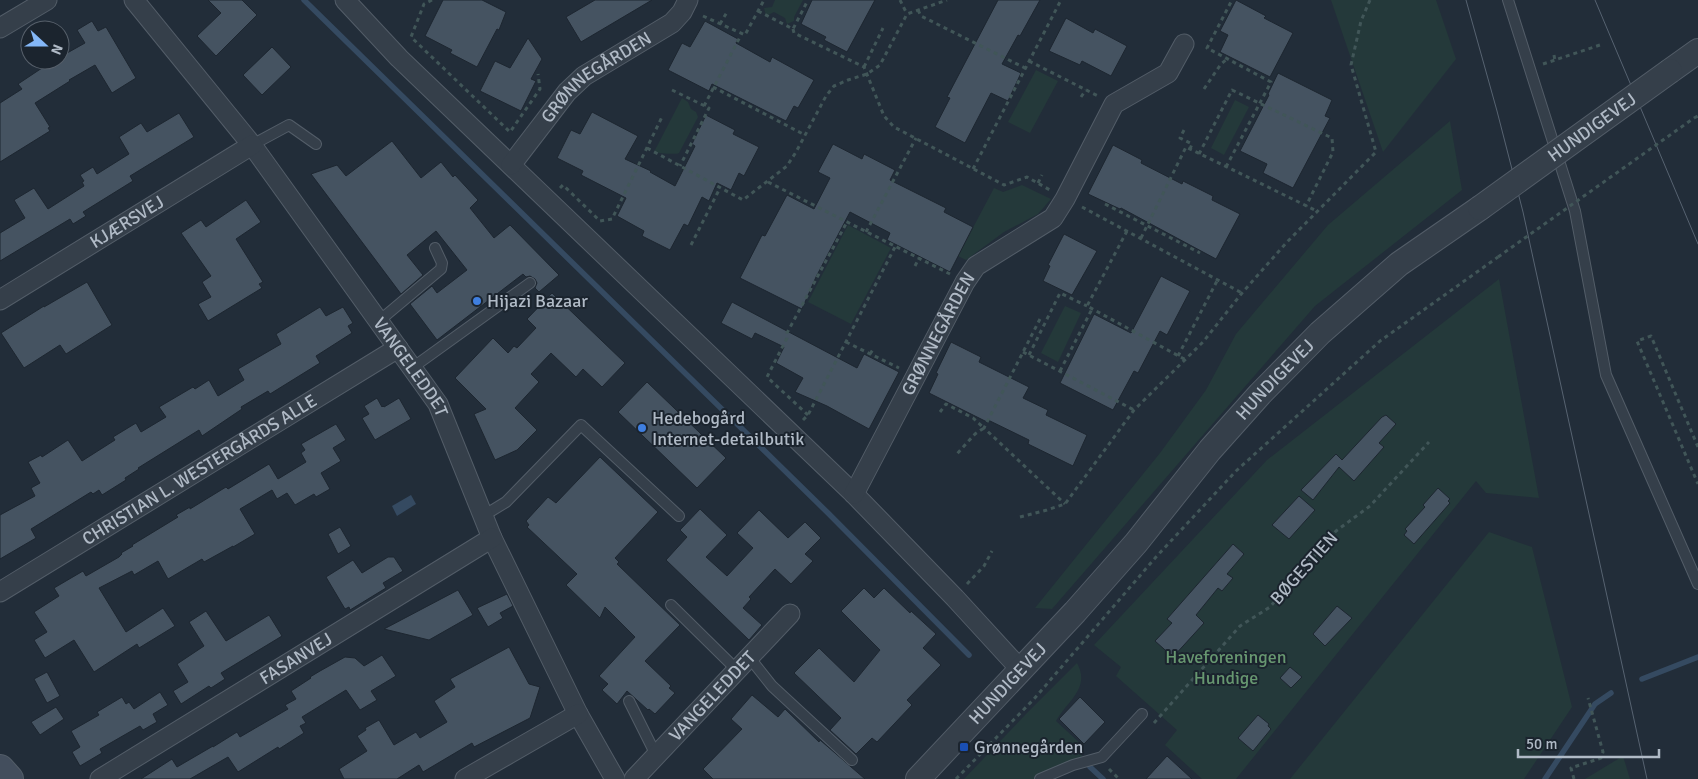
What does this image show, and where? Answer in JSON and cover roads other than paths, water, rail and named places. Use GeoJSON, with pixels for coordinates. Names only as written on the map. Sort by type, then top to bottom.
{"type":"FeatureCollection","features":[{"type":"Feature","properties":{"kind":"main road"},"geometry":{"type":"LineString","coordinates":[[0,769],[10,779]]}},
{"type":"Feature","properties":{"kind":"street"},"geometry":{"type":"LineString","coordinates":[[0,28],[47,0]]}},
{"type":"Feature","properties":{"kind":"street","name":"VANGELEDDET"},"geometry":{"type":"LineString","coordinates":[[134,0],[252,145],[438,404],[492,538],[578,714],[615,779]]}},
{"type":"Feature","properties":{"kind":"street"},"geometry":{"type":"LineString","coordinates":[[345,0],[399,58],[854,494],[1022,670]]}},
{"type":"Feature","properties":{"kind":"street","name":"GRØNNEGÅRDEN"},"geometry":{"type":"LineString","coordinates":[[511,165],[567,92],[578,81],[672,23],[682,12],[688,0]]}},
{"type":"Feature","properties":{"kind":"street","name":"GRØNNEGÅRDEN"},"geometry":{"type":"LineString","coordinates":[[854,494],[965,282],[976,266],[1053,218],[1065,199],[1114,104],[1168,73],[1184,44]]}},
{"type":"Feature","properties":{"kind":"street","name":"HUNDIGEVEJ"},"geometry":{"type":"LineString","coordinates":[[918,779],[1076,612],[1136,543],[1210,450],[1260,394],[1313,340],[1399,264],[1480,208],[1698,50]]}},
{"type":"Feature","properties":{"kind":"street","name":"KJÆRSVEJ"},"geometry":{"type":"LineString","coordinates":[[0,300],[252,145]]}},
{"type":"Feature","properties":{"kind":"street","name":"CHRISTIAN L. WESTERGÅRDS ALLE"},"geometry":{"type":"LineString","coordinates":[[0,592],[398,348]]}},
{"type":"Feature","properties":{"kind":"street","name":"FASANVEJ"},"geometry":{"type":"LineString","coordinates":[[100,779],[492,538]]}},
{"type":"Feature","properties":{"kind":"street","name":"VANGELEDDET"},"geometry":{"type":"LineString","coordinates":[[634,779],[790,614]]}},
{"type":"Feature","properties":{"kind":"street"},"geometry":{"type":"LineString","coordinates":[[464,779],[578,714]]}},
{"type":"Feature","properties":{"kind":"lane"},"geometry":{"type":"LineString","coordinates":[[1508,0],[1575,211],[1606,375],[1698,584]]}},
{"type":"Feature","properties":{"kind":"lane"},"geometry":{"type":"LineString","coordinates":[[252,145],[288,125],[316,144]]}},
{"type":"Feature","properties":{"kind":"lane"},"geometry":{"type":"LineString","coordinates":[[379,321],[441,269],[442,263],[435,248]]}},
{"type":"Feature","properties":{"kind":"lane"},"geometry":{"type":"LineString","coordinates":[[412,368],[530,283]]}},
{"type":"Feature","properties":{"kind":"lane"},"geometry":{"type":"LineString","coordinates":[[483,516],[506,502],[581,425],[679,516]]}},
{"type":"Feature","properties":{"kind":"lane"},"geometry":{"type":"LineString","coordinates":[[671,605],[772,686],[852,760]]}},
{"type":"Feature","properties":{"kind":"lane"},"geometry":{"type":"LineString","coordinates":[[629,701],[656,755]]}},
{"type":"Feature","properties":{"kind":"lane"},"geometry":{"type":"LineString","coordinates":[[1040,779],[1074,765],[1102,757],[1142,714]]}},
{"type":"Feature","properties":{"kind":"water"},"geometry":{"type":"Polygon","coordinates":[[[411,495],[416,504],[397,516],[392,506],[411,495]]]}},
{"type":"Feature","properties":{"kind":"waterway"},"geometry":{"type":"LineString","coordinates":[[304,0],[828,513],[969,655]]}},
{"type":"Feature","properties":{"kind":"waterway"},"geometry":{"type":"LineString","coordinates":[[1642,679],[1698,657]]}},
{"type":"Feature","properties":{"kind":"waterway"},"geometry":{"type":"LineString","coordinates":[[1545,779],[1595,704],[1611,693]]}},
{"type":"Feature","properties":{"kind":"waterway"},"geometry":{"type":"LineString","coordinates":[[1090,767],[1103,779]]}},
{"type":"Feature","properties":{"kind":"tram line"},"geometry":{"type":"LineString","coordinates":[[1466,0],[1523,212],[1647,779]]}},
{"type":"Feature","properties":{"kind":"tram line"},"geometry":{"type":"LineString","coordinates":[[1595,0],[1698,244]]}},
{"type":"Feature","properties":{"kind":"place","name":"Hijazi Bazaar"},"geometry":{"type":"Point","coordinates":[477,301]}},
{"type":"Feature","properties":{"kind":"place","name":"Hedebogård Internet-detailbutik"},"geometry":{"type":"Point","coordinates":[642,428]}},
{"type":"Feature","properties":{"kind":"place","name":"Grønnegården"},"geometry":{"type":"Point","coordinates":[964,747]}},
{"type":"Feature","properties":{"kind":"park label","name":"Haveforeningen Hundige"},"geometry":{"type":"Point","coordinates":[1226,668]}}]}
